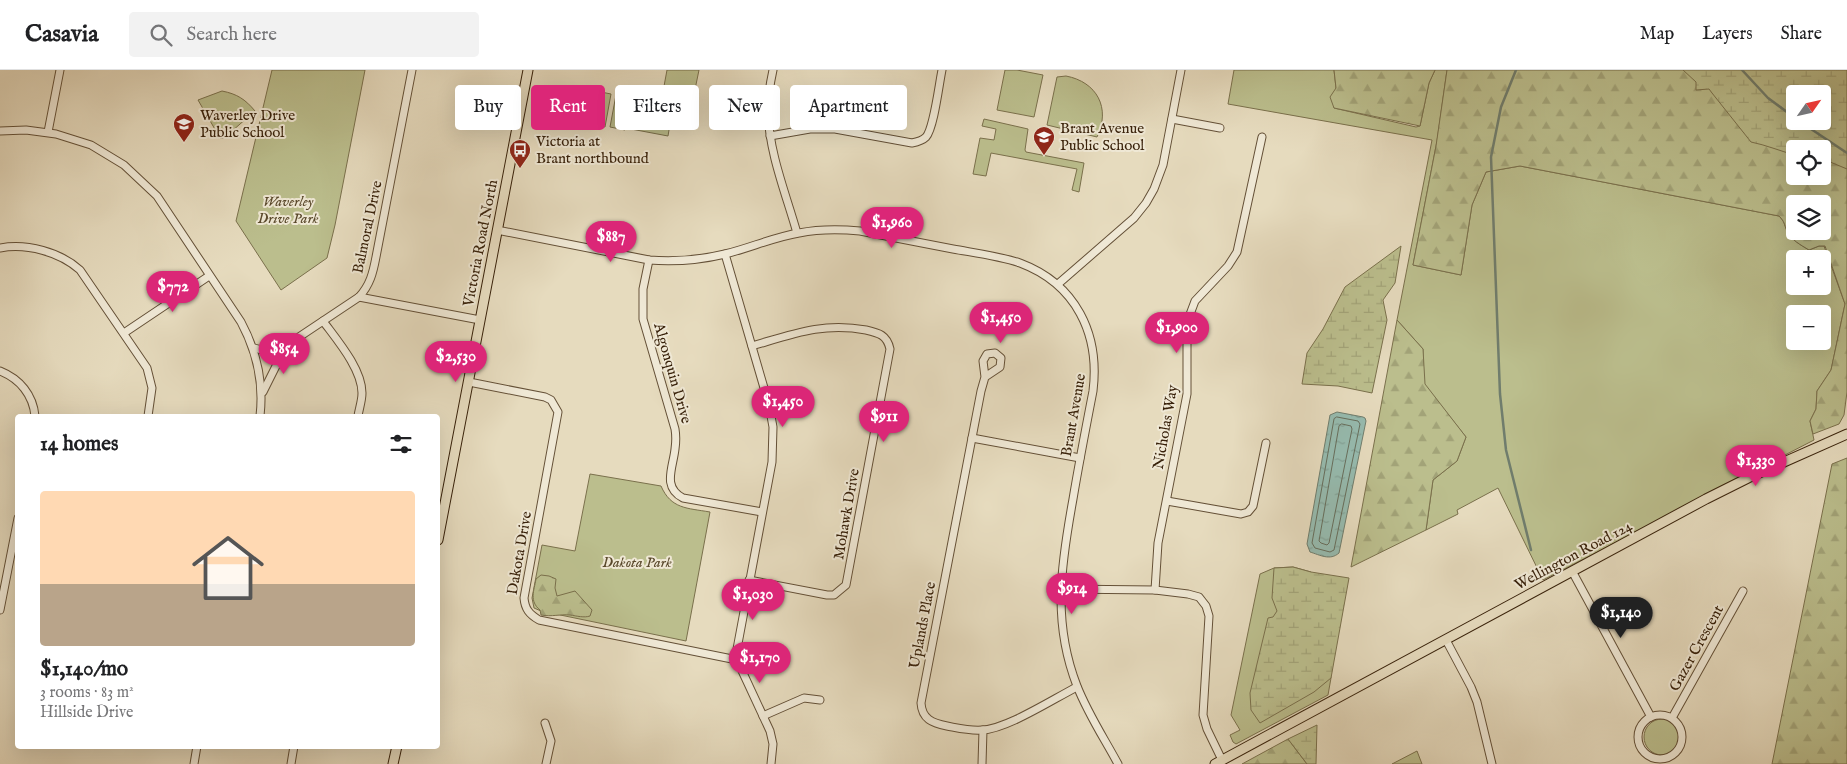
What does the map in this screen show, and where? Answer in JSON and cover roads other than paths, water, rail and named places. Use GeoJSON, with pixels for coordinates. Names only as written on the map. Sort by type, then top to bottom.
{"type":"FeatureCollection","features":[{"type":"Feature","properties":{"kind":"main road","name":"Victoria Road North"},"geometry":{"type":"LineString","coordinates":[[440,529],[528,70]]}},
{"type":"Feature","properties":{"kind":"main road","name":"Wellington Road 124"},"geometry":{"type":"LineString","coordinates":[[1219,762],[1714,495],[1847,434]]}},
{"type":"Feature","properties":{"kind":"main road"},"geometry":{"type":"LineString","coordinates":[[394,764],[396,749]]}},
{"type":"Feature","properties":{"kind":"street"},"geometry":{"type":"LineString","coordinates":[[48,132],[60,70]]}},
{"type":"Feature","properties":{"kind":"street","name":"Balmoral Drive"},"geometry":{"type":"LineString","coordinates":[[254,348],[271,352],[278,351],[359,297],[369,283],[376,257],[412,70]]}},
{"type":"Feature","properties":{"kind":"street"},"geometry":{"type":"LineString","coordinates":[[773,70],[768,92],[770,136],[797,233]]}},
{"type":"Feature","properties":{"kind":"street"},"geometry":{"type":"LineString","coordinates":[[770,136],[810,129],[830,128],[912,143],[921,141],[927,136],[931,125],[942,70]]}},
{"type":"Feature","properties":{"kind":"street"},"geometry":{"type":"LineString","coordinates":[[1058,284],[1134,218],[1154,189],[1163,165],[1181,70]]}},
{"type":"Feature","properties":{"kind":"street"},"geometry":{"type":"LineString","coordinates":[[1172,119],[1220,128]]}},
{"type":"Feature","properties":{"kind":"street"},"geometry":{"type":"LineString","coordinates":[[0,131],[48,132],[75,139],[102,151],[124,165],[157,196],[241,322],[254,348],[262,395],[260,414]]}},
{"type":"Feature","properties":{"kind":"street","name":"Nicholas Way"},"geometry":{"type":"LineString","coordinates":[[1155,590],[1158,543],[1187,394],[1187,335],[1189,317],[1195,301],[1228,266],[1237,252],[1262,137]]}},
{"type":"Feature","properties":{"kind":"street","name":"Brant Avenue"},"geometry":{"type":"LineString","coordinates":[[497,230],[649,260],[686,260],[725,254],[797,233],[825,229],[860,231],[1007,260],[1032,269],[1058,284],[1081,315],[1091,339],[1096,370],[1062,554],[1061,617],[1066,646],[1077,687],[1118,764]]}},
{"type":"Feature","properties":{"kind":"street"},"geometry":{"type":"LineString","coordinates":[[0,248],[17,247],[56,254],[73,264],[85,276],[148,372],[152,392],[148,414]]}},
{"type":"Feature","properties":{"kind":"street"},"geometry":{"type":"LineString","coordinates":[[725,254],[769,405],[772,427],[772,462],[738,637],[737,660],[763,716],[773,744],[771,764]]}},
{"type":"Feature","properties":{"kind":"street","name":"Algonquin Drive"},"geometry":{"type":"LineString","coordinates":[[649,260],[644,289],[643,319],[675,429],[676,446],[670,486],[674,493],[683,498],[762,512]]}},
{"type":"Feature","properties":{"kind":"street"},"geometry":{"type":"LineString","coordinates":[[124,333],[209,276]]}},
{"type":"Feature","properties":{"kind":"street"},"geometry":{"type":"LineString","coordinates":[[359,297],[480,320]]}},
{"type":"Feature","properties":{"kind":"street"},"geometry":{"type":"LineString","coordinates":[[323,321],[356,370],[361,382],[362,394],[358,414]]}},
{"type":"Feature","properties":{"kind":"street","name":"Mohawk Drive"},"geometry":{"type":"LineString","coordinates":[[749,580],[827,595],[834,595],[846,585],[890,349],[889,342],[879,333],[838,326],[804,331],[752,346]]}},
{"type":"Feature","properties":{"kind":"street"},"geometry":{"type":"LineString","coordinates":[[262,395],[288,345]]}},
{"type":"Feature","properties":{"kind":"street"},"geometry":{"type":"LineString","coordinates":[[0,371],[14,378],[28,392],[35,414]]}},
{"type":"Feature","properties":{"kind":"street","name":"Uplands Place"},"geometry":{"type":"LineString","coordinates":[[985,377],[980,391],[921,703],[924,715],[934,724],[983,730],[1004,724],[1077,687]]}},
{"type":"Feature","properties":{"kind":"street","name":"Dakota Drive"},"geometry":{"type":"LineString","coordinates":[[468,382],[545,397],[551,400],[558,412],[524,598],[526,610],[530,615],[539,620],[737,660]]}},
{"type":"Feature","properties":{"kind":"street"},"geometry":{"type":"LineString","coordinates":[[972,438],[1080,458]]}},
{"type":"Feature","properties":{"kind":"street"},"geometry":{"type":"LineString","coordinates":[[1166,500],[1241,514],[1248,512],[1253,506],[1266,443]]}},
{"type":"Feature","properties":{"kind":"street"},"geometry":{"type":"LineString","coordinates":[[0,610],[15,533]]}},
{"type":"Feature","properties":{"kind":"street"},"geometry":{"type":"LineString","coordinates":[[1572,572],[1651,717]]}},
{"type":"Feature","properties":{"kind":"street"},"geometry":{"type":"LineString","coordinates":[[1060,589],[1155,590],[1199,597],[1206,606],[1210,616],[1203,715],[1219,762]]}},
{"type":"Feature","properties":{"kind":"street","name":"Gazer Crescent"},"geometry":{"type":"LineString","coordinates":[[1672,718],[1743,591]]}},
{"type":"Feature","properties":{"kind":"street"},"geometry":{"type":"LineString","coordinates":[[1446,640],[1472,687],[1492,764]]}},
{"type":"Feature","properties":{"kind":"street"},"geometry":{"type":"LineString","coordinates":[[763,716],[804,698],[820,700]]}},
{"type":"Feature","properties":{"kind":"street"},"geometry":{"type":"LineString","coordinates":[[1658,715],[1672,718],[1682,729],[1682,744],[1673,756],[1661,762],[1644,754],[1638,738],[1639,729],[1644,722],[1658,715]]}},
{"type":"Feature","properties":{"kind":"street"},"geometry":{"type":"LineString","coordinates":[[545,723],[550,741],[546,764]]}},
{"type":"Feature","properties":{"kind":"street"},"geometry":{"type":"LineString","coordinates":[[982,764],[983,730]]}},
{"type":"Feature","properties":{"kind":"street"},"geometry":{"type":"LineString","coordinates":[[194,764],[196,749]]}},
{"type":"Feature","properties":{"kind":"street"},"geometry":{"type":"LineString","coordinates":[[291,764],[294,749]]}},
{"type":"Feature","properties":{"kind":"water"},"geometry":{"type":"Polygon","coordinates":[[[1337,412],[1363,417],[1366,421],[1339,553],[1329,557],[1310,552],[1307,544],[1330,415],[1337,412]]]}},
{"type":"Feature","properties":{"kind":"waterway"},"geometry":{"type":"LineString","coordinates":[[1516,70],[1501,107],[1491,157],[1500,394],[1506,450],[1531,550]]}},
{"type":"Feature","properties":{"kind":"waterway"},"geometry":{"type":"LineString","coordinates":[[1742,70],[1768,98],[1786,111]]}},
{"type":"Feature","properties":{"kind":"waterway"},"geometry":{"type":"LineString","coordinates":[[1812,130],[1847,153]]}},
{"type":"Feature","properties":{"kind":"place","name":"Waverley Drive Public School"},"geometry":{"type":"Point","coordinates":[184,143]}},
{"type":"Feature","properties":{"kind":"place","name":"Brant Avenue Public School"},"geometry":{"type":"Point","coordinates":[1044,156]}},
{"type":"Feature","properties":{"kind":"place","name":"Victoria at Brant northbound"},"geometry":{"type":"Point","coordinates":[520,169]}},
{"type":"Feature","properties":{"kind":"park label","name":"Waverley Drive Park"},"geometry":{"type":"Point","coordinates":[288,210]}},
{"type":"Feature","properties":{"kind":"park label","name":"Dakota Park"},"geometry":{"type":"Point","coordinates":[637,562]}}]}
